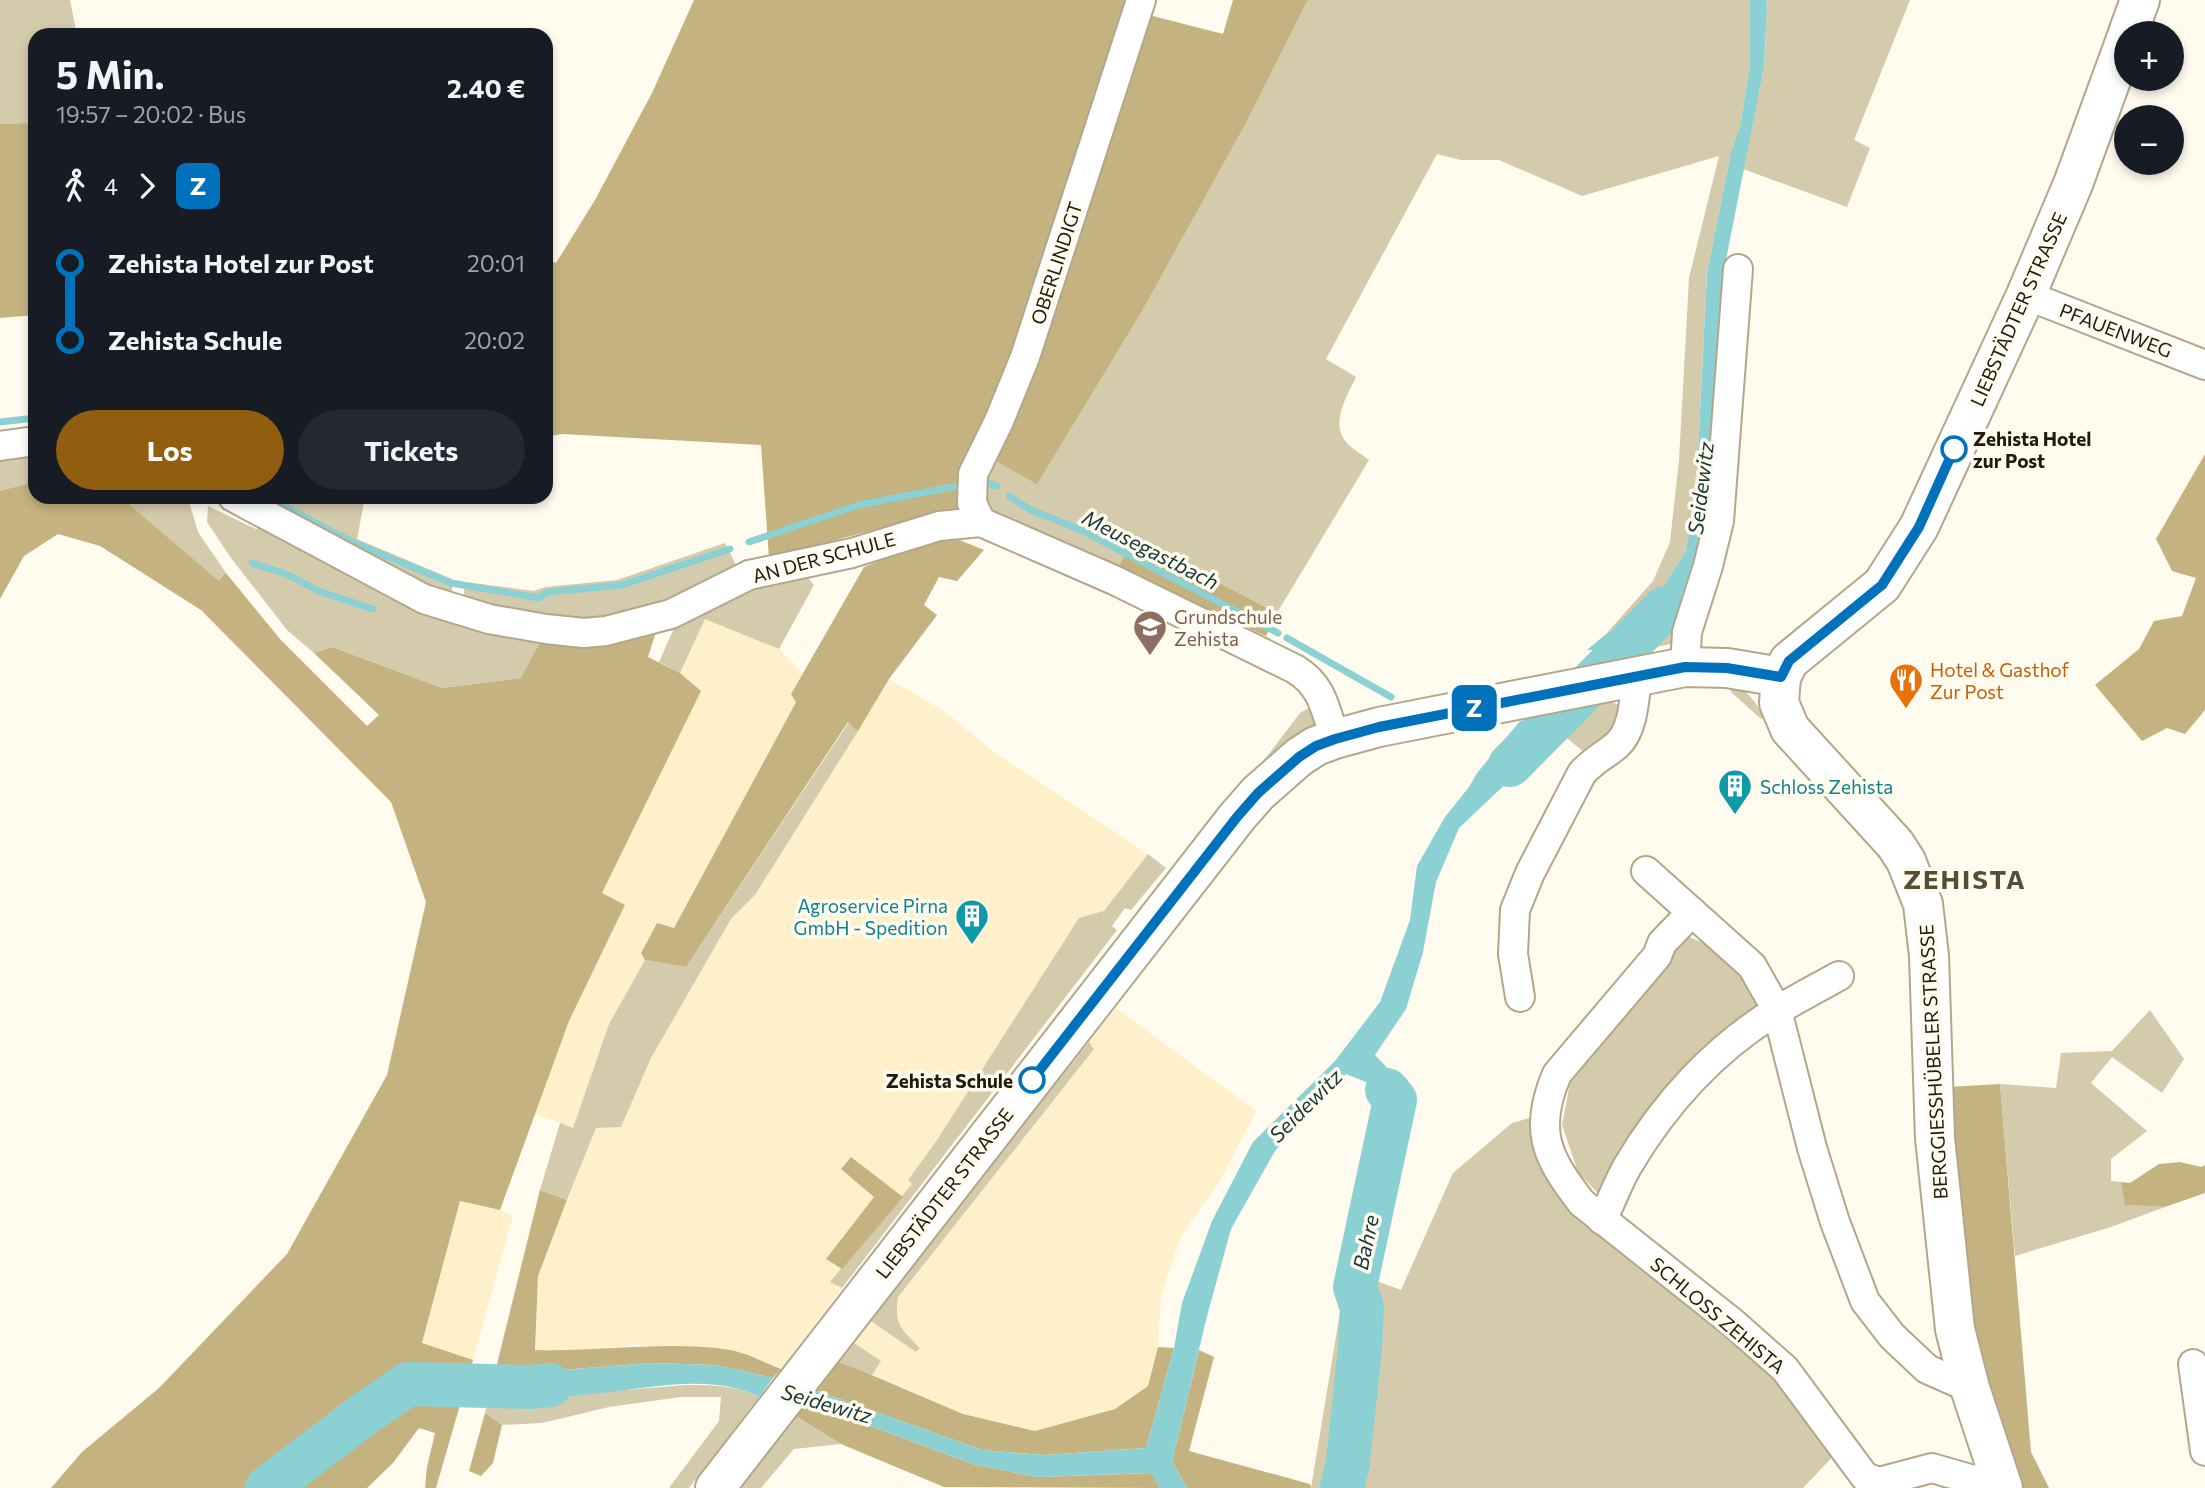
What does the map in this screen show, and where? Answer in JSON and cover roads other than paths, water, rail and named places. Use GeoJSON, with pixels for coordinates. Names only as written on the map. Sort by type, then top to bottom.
{"type":"FeatureCollection","features":[{"type":"Feature","properties":{"kind":"main road"},"geometry":{"type":"LineString","coordinates":[[2132,21],[2140,0]]}},
{"type":"Feature","properties":{"kind":"main road","name":"LIEBSTÄDTER STRASSE"},"geometry":{"type":"LineString","coordinates":[[715,1488],[1237,817],[1258,793],[1299,757],[1316,746],[1379,727],[1685,667],[1727,668],[1781,677],[1789,661],[1882,585],[1919,527],[2026,295],[2073,184],[2114,72]]}},
{"type":"Feature","properties":{"kind":"main road","name":"BERGGIESSHÜBELER STRASSE"},"geometry":{"type":"LineString","coordinates":[[1781,677],[1779,704],[1790,729],[1895,844],[1906,861],[1923,904],[1929,956],[1935,1138],[1947,1272],[1955,1329],[1970,1388],[2001,1484]]}},
{"type":"Feature","properties":{"kind":"street","name":"OBERLINDIGT"},"geometry":{"type":"LineString","coordinates":[[981,522],[972,503],[973,474],[999,421],[1025,357],[1141,0]]}},
{"type":"Feature","properties":{"kind":"street"},"geometry":{"type":"LineString","coordinates":[[1685,667],[1687,632],[1719,521],[1738,269]]}},
{"type":"Feature","properties":{"kind":"street","name":"PFAUENWEG"},"geometry":{"type":"LineString","coordinates":[[2026,295],[2205,365]]}},
{"type":"Feature","properties":{"kind":"street"},"geometry":{"type":"LineString","coordinates":[[0,446],[28,441]]}},
{"type":"Feature","properties":{"kind":"street","name":"AN DER SCHULE"},"geometry":{"type":"LineString","coordinates":[[246,504],[424,598],[489,619],[584,633],[618,628],[671,614],[749,575],[852,553],[939,526],[981,522],[1124,584],[1307,676],[1321,697],[1335,739]]}},
{"type":"Feature","properties":{"kind":"street"},"geometry":{"type":"LineString","coordinates":[[1520,997],[1513,954],[1515,910],[1530,873],[1583,773],[1593,760],[1618,744],[1629,728],[1625,679]]}},
{"type":"Feature","properties":{"kind":"street"},"geometry":{"type":"LineString","coordinates":[[1646,871],[1752,965],[1777,1010],[1812,1148],[1835,1222],[1865,1301],[1892,1336],[1927,1369],[1970,1388]]}},
{"type":"Feature","properties":{"kind":"street","name":"SCHLOSS ZEHISTA"},"geometry":{"type":"LineString","coordinates":[[1692,912],[1662,943],[1657,956],[1575,1049],[1557,1074],[1547,1097],[1544,1115],[1548,1149],[1562,1178],[1582,1203],[1733,1323],[1785,1369],[1865,1477],[1880,1482],[1932,1468],[1970,1479],[2001,1484]]}},
{"type":"Feature","properties":{"kind":"street"},"geometry":{"type":"LineString","coordinates":[[1602,1220],[1626,1169],[1668,1106],[1703,1068],[1735,1040],[1777,1010],[1839,976]]}},
{"type":"Feature","properties":{"kind":"street"},"geometry":{"type":"LineString","coordinates":[[2193,1364],[2205,1451]]}},
{"type":"Feature","properties":{"kind":"water"},"geometry":{"type":"Polygon","coordinates":[[[1750,0],[1766,0],[1764,67],[1722,280],[1708,498],[1697,567],[1668,618],[1640,650],[1587,650],[1606,634],[1633,624],[1655,599],[1686,551],[1696,492],[1707,273],[1731,152],[1740,127],[1750,65],[1750,0]]]}},
{"type":"Feature","properties":{"kind":"water"},"geometry":{"type":"Polygon","coordinates":[[[1520,721],[1571,722],[1459,828],[1436,882],[1423,952],[1406,1009],[1375,1055],[1395,1076],[1406,1101],[1394,1147],[1378,1142],[1386,1102],[1373,1085],[1346,1074],[1275,1151],[1231,1229],[1172,1462],[1187,1488],[1160,1488],[1151,1473],[1037,1477],[973,1464],[800,1400],[809,1388],[982,1450],[1044,1455],[1146,1448],[1174,1348],[1182,1303],[1212,1221],[1253,1142],[1335,1061],[1380,1002],[1410,920],[1417,866],[1445,817],[1520,721]]]}},
{"type":"Feature","properties":{"kind":"water"},"geometry":{"type":"Polygon","coordinates":[[[649,1363],[716,1365],[773,1378],[759,1397],[722,1386],[682,1384],[573,1396],[488,1401],[496,1368],[538,1372],[649,1363]]]}},
{"type":"Feature","properties":{"kind":"waterway","name":"Meusegastbach"},"geometry":{"type":"LineString","coordinates":[[0,422],[28,419]]}},
{"type":"Feature","properties":{"kind":"waterway","name":"Meusegastbach"},"geometry":{"type":"LineString","coordinates":[[986,483],[997,486]]}},
{"type":"Feature","properties":{"kind":"waterway","name":"Meusegastbach"},"geometry":{"type":"LineString","coordinates":[[749,542],[859,505],[962,485]]}},
{"type":"Feature","properties":{"kind":"waterway","name":"Meusegastbach"},"geometry":{"type":"LineString","coordinates":[[1009,496],[1029,509],[1081,530],[1278,633]]}},
{"type":"Feature","properties":{"kind":"waterway","name":"Meusegastbach"},"geometry":{"type":"LineString","coordinates":[[280,504],[350,541],[451,583],[539,598],[548,592],[622,585],[730,549]]}},
{"type":"Feature","properties":{"kind":"waterway"},"geometry":{"type":"LineString","coordinates":[[252,563],[286,574],[321,592],[373,609]]}},
{"type":"Feature","properties":{"kind":"waterway","name":"Seidewitz"},"geometry":{"type":"LineString","coordinates":[[1510,765],[1665,608]]}},
{"type":"Feature","properties":{"kind":"waterway","name":"Meusegastbach"},"geometry":{"type":"LineString","coordinates":[[1287,638],[1391,697]]}},
{"type":"Feature","properties":{"kind":"waterway","name":"Bahre"},"geometry":{"type":"LineString","coordinates":[[1342,1488],[1348,1462],[1360,1348],[1362,1308],[1355,1287],[1395,1100],[1387,1090]]}},
{"type":"Feature","properties":{"kind":"waterway","name":"Seidewitz"},"geometry":{"type":"LineString","coordinates":[[267,1488],[408,1384],[530,1387],[550,1385]]}},
{"type":"Feature","properties":{"kind":"place","name":"Zehista Hotel zur Post"},"geometry":{"type":"Point","coordinates":[1954,449]}},
{"type":"Feature","properties":{"kind":"place","name":"Grundschule Zehista"},"geometry":{"type":"Point","coordinates":[1150,657]}},
{"type":"Feature","properties":{"kind":"place","name":"Hotel & Gasthof Zur Post"},"geometry":{"type":"Point","coordinates":[1906,710]}},
{"type":"Feature","properties":{"kind":"place","name":"Schloss Zehista"},"geometry":{"type":"Point","coordinates":[1735,816]}},
{"type":"Feature","properties":{"kind":"place","name":"Agroservice Pirna GmbH - Spedition"},"geometry":{"type":"Point","coordinates":[972,946]}},
{"type":"Feature","properties":{"kind":"place","name":"Zehista Schule"},"geometry":{"type":"Point","coordinates":[1032,1080]}},
{"type":"Feature","properties":{"kind":"district","name":"ZEHISTA"},"geometry":{"type":"Point","coordinates":[1965,878]}}]}
